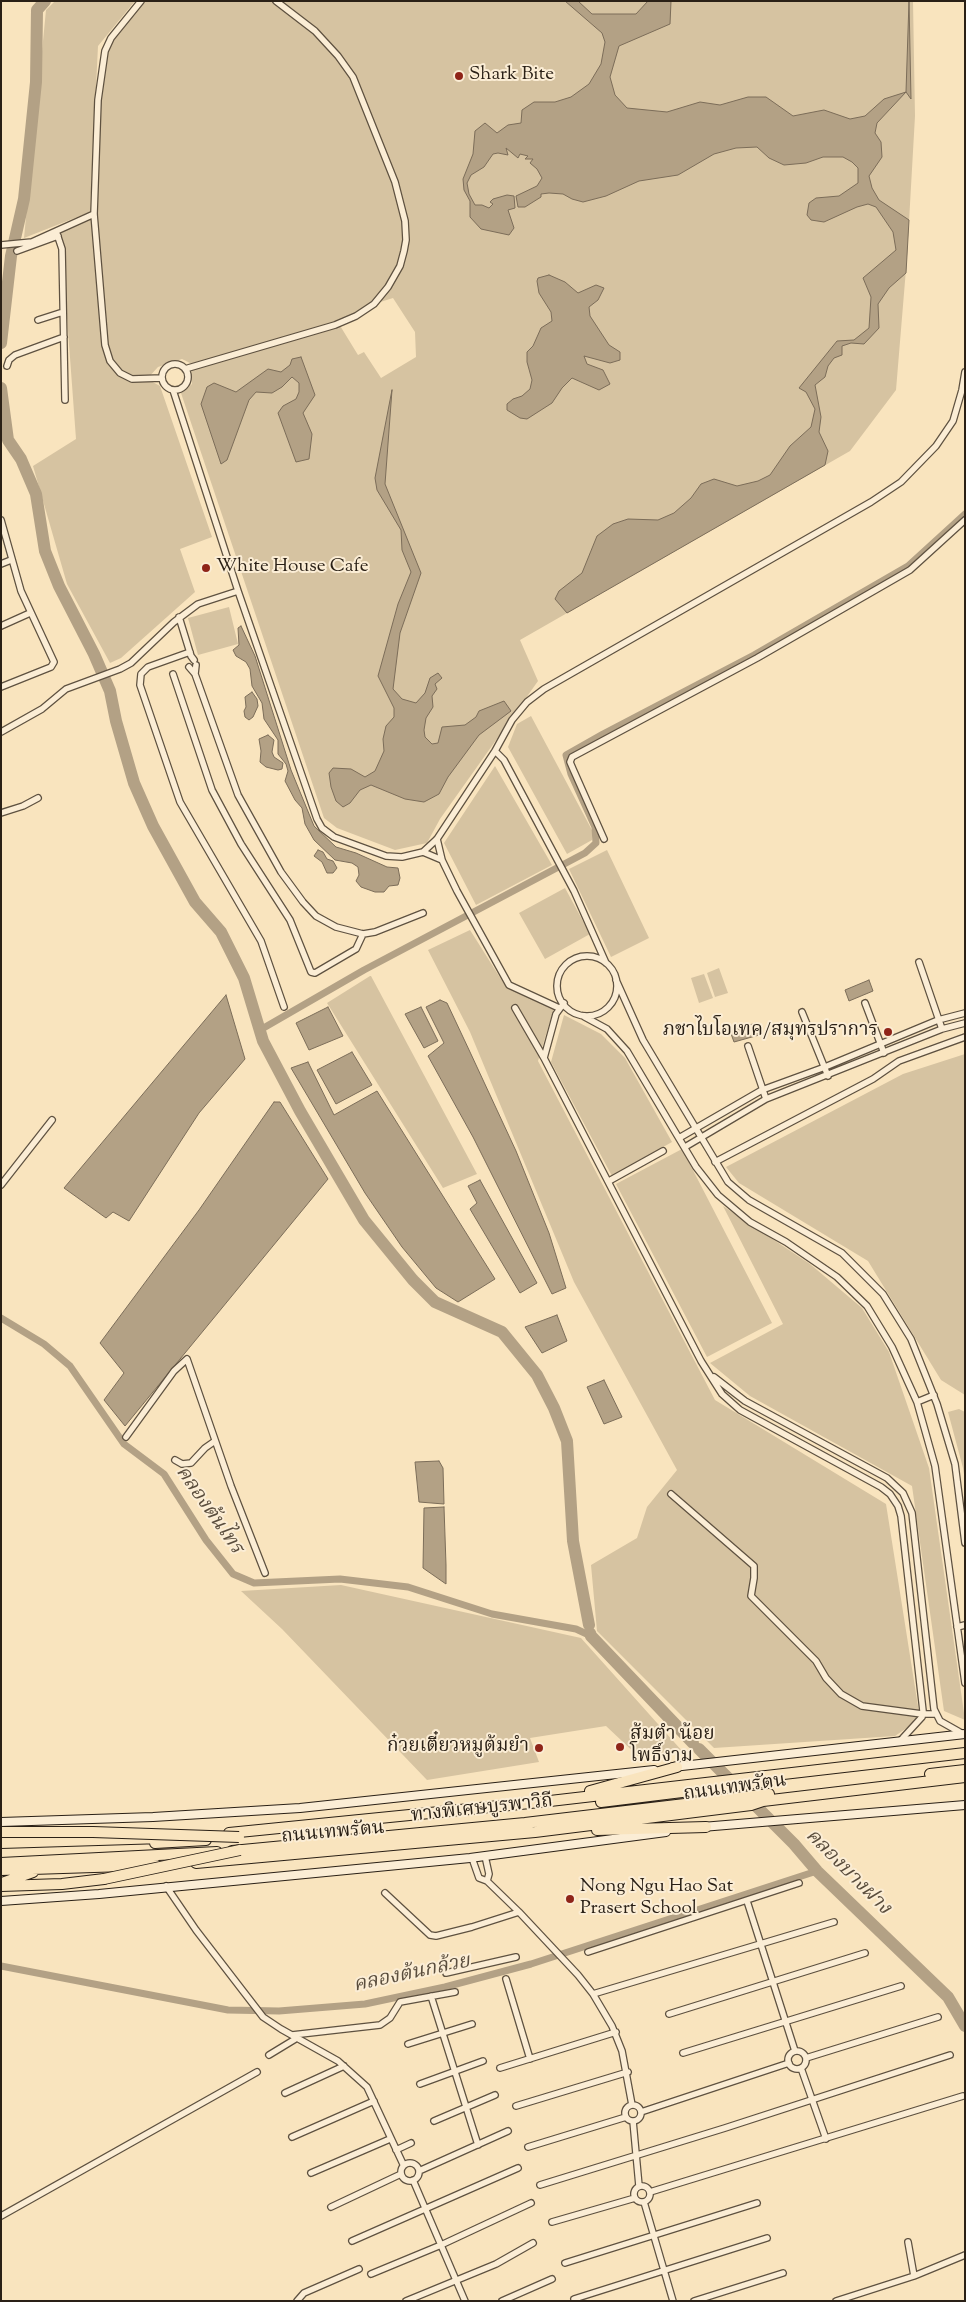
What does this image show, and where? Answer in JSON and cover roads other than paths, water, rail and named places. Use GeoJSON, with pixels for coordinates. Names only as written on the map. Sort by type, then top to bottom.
{"type":"FeatureCollection","features":[{"type":"Feature","properties":{"kind":"highway","name":"ถนนเทพรัตน"},"geometry":{"type":"LineString","coordinates":[[1,1843],[123,1841],[240,1833],[550,1801],[701,1782],[965,1753]]}},
{"type":"Feature","properties":{"kind":"highway","name":"ทางพิเศษบูรพาวิถี"},"geometry":{"type":"LineString","coordinates":[[1,1849],[240,1838],[538,1809],[965,1758]]}},
{"type":"Feature","properties":{"kind":"highway"},"geometry":{"type":"LineString","coordinates":[[550,1801],[677,1767]]}},
{"type":"Feature","properties":{"kind":"highway","name":"ทางพิเศษบูรพาวิถี"},"geometry":{"type":"LineString","coordinates":[[1,1863],[240,1850],[637,1811],[965,1770]]}},
{"type":"Feature","properties":{"kind":"highway","name":"ถนนเทพรัตน"},"geometry":{"type":"LineString","coordinates":[[1,1870],[262,1858],[535,1832],[751,1805],[763,1801],[965,1777]]}},
{"type":"Feature","properties":{"kind":"highway"},"geometry":{"type":"LineString","coordinates":[[535,1832],[706,1827]]}},
{"type":"Feature","properties":{"kind":"highway"},"geometry":{"type":"LineString","coordinates":[[1,1832],[93,1832],[240,1838]]}},
{"type":"Feature","properties":{"kind":"highway"},"geometry":{"type":"LineString","coordinates":[[1,1884],[62,1884],[94,1881],[240,1850]]}},
{"type":"Feature","properties":{"kind":"highway"},"geometry":{"type":"LineString","coordinates":[[1,1884],[41,1869]]}},
{"type":"Feature","properties":{"kind":"main road","name":"ถนนเทพรัตน"},"geometry":{"type":"LineString","coordinates":[[1,1822],[154,1817],[300,1808],[964,1734]]}},
{"type":"Feature","properties":{"kind":"main road","name":"ถนนเทพรัตน"},"geometry":{"type":"LineString","coordinates":[[1,1900],[99,1894],[166,1886],[472,1858],[706,1827],[965,1805]]}},
{"type":"Feature","properties":{"kind":"street"},"geometry":{"type":"LineString","coordinates":[[141,1],[111,38],[105,52],[98,100],[94,214],[105,345],[110,362],[120,373],[132,379],[162,378]]}},
{"type":"Feature","properties":{"kind":"street"},"geometry":{"type":"LineString","coordinates":[[185,369],[335,325],[356,316],[374,304],[400,266],[406,240],[406,221],[395,182],[358,88],[341,60],[326,42],[276,1]]}},
{"type":"Feature","properties":{"kind":"street"},"geometry":{"type":"LineString","coordinates":[[17,251],[94,214]]}},
{"type":"Feature","properties":{"kind":"street"},"geometry":{"type":"LineString","coordinates":[[3,245],[32,242],[57,233]]}},
{"type":"Feature","properties":{"kind":"street"},"geometry":{"type":"LineString","coordinates":[[57,233],[62,249],[65,400]]}},
{"type":"Feature","properties":{"kind":"street"},"geometry":{"type":"LineString","coordinates":[[38,320],[63,312]]}},
{"type":"Feature","properties":{"kind":"street"},"geometry":{"type":"LineString","coordinates":[[7,366],[9,360],[15,355],[64,337]]}},
{"type":"Feature","properties":{"kind":"street"},"geometry":{"type":"LineString","coordinates":[[178,365],[185,369],[188,377],[185,385],[173,390],[167,388],[162,378],[164,371],[170,366],[178,365]]}},
{"type":"Feature","properties":{"kind":"street"},"geometry":{"type":"LineString","coordinates":[[173,390],[238,591],[314,812],[322,828],[334,838],[386,856],[402,857],[423,852],[438,839],[496,751],[512,720],[533,697],[890,491],[916,469],[936,446],[952,421],[962,390],[965,372]]}},
{"type":"Feature","properties":{"kind":"street"},"geometry":{"type":"LineString","coordinates":[[1,520],[11,560],[30,614],[53,657],[54,665],[1,687]]}},
{"type":"Feature","properties":{"kind":"street"},"geometry":{"type":"LineString","coordinates":[[604,839],[572,769],[570,762],[572,757],[757,658],[910,570],[965,520]]}},
{"type":"Feature","properties":{"kind":"street"},"geometry":{"type":"LineString","coordinates":[[1,564],[11,560]]}},
{"type":"Feature","properties":{"kind":"street"},"geometry":{"type":"LineString","coordinates":[[1,732],[42,709],[66,689],[120,670],[142,654],[179,617],[198,604],[238,591]]}},
{"type":"Feature","properties":{"kind":"street"},"geometry":{"type":"LineString","coordinates":[[1,626],[30,614]]}},
{"type":"Feature","properties":{"kind":"street"},"geometry":{"type":"LineString","coordinates":[[179,617],[195,674],[238,795],[281,872],[303,902],[316,916],[336,927],[363,934],[375,932],[423,913]]}},
{"type":"Feature","properties":{"kind":"street"},"geometry":{"type":"LineString","coordinates":[[191,660],[148,667],[141,674],[140,684],[180,802],[261,941],[284,1007]]}},
{"type":"Feature","properties":{"kind":"street"},"geometry":{"type":"LineString","coordinates":[[174,674],[212,790],[241,844],[290,920],[311,972],[315,973],[356,949],[363,934]]}},
{"type":"Feature","properties":{"kind":"street"},"geometry":{"type":"LineString","coordinates":[[496,751],[504,760],[574,891],[643,1040],[728,1182],[749,1200],[842,1253],[883,1294],[911,1339],[934,1395],[955,1464],[965,1543]]}},
{"type":"Feature","properties":{"kind":"street"},"geometry":{"type":"LineString","coordinates":[[1,812],[23,806],[38,798]]}},
{"type":"Feature","properties":{"kind":"street"},"geometry":{"type":"LineString","coordinates":[[438,839],[442,860],[472,920],[509,985],[562,1006],[607,1030],[627,1051],[685,1148],[718,1195],[750,1222],[786,1242],[838,1276],[867,1306],[892,1347],[917,1402],[935,1466],[965,1684]]}},
{"type":"Feature","properties":{"kind":"street"},"geometry":{"type":"LineString","coordinates":[[423,852],[442,860]]}},
{"type":"Feature","properties":{"kind":"street"},"geometry":{"type":"LineString","coordinates":[[544,1058],[562,1006],[557,990],[561,970],[568,962],[577,957],[598,958],[606,963]]}},
{"type":"Feature","properties":{"kind":"street"},"geometry":{"type":"LineString","coordinates":[[919,962],[942,1029]]}},
{"type":"Feature","properties":{"kind":"street"},"geometry":{"type":"LineString","coordinates":[[583,1016],[602,1012],[609,1006],[617,989],[616,980]]}},
{"type":"Feature","properties":{"kind":"street"},"geometry":{"type":"LineString","coordinates":[[864,1003],[884,1053]]}},
{"type":"Feature","properties":{"kind":"street"},"geometry":{"type":"LineString","coordinates":[[515,1008],[544,1058],[609,1181],[701,1361],[722,1394],[740,1410],[881,1487],[894,1500],[901,1516],[922,1714],[900,1741]]}},
{"type":"Feature","properties":{"kind":"street"},"geometry":{"type":"LineString","coordinates":[[802,1012],[828,1076]]}},
{"type":"Feature","properties":{"kind":"street"},"geometry":{"type":"LineString","coordinates":[[679,1138],[762,1090],[825,1067],[938,1020],[965,1013]]}},
{"type":"Feature","properties":{"kind":"street"},"geometry":{"type":"LineString","coordinates":[[685,1148],[766,1099],[828,1076],[942,1029],[965,1023]]}},
{"type":"Feature","properties":{"kind":"street"},"geometry":{"type":"LineString","coordinates":[[715,1162],[873,1079],[899,1061],[965,1037]]}},
{"type":"Feature","properties":{"kind":"street"},"geometry":{"type":"LineString","coordinates":[[748,1046],[766,1099]]}},
{"type":"Feature","properties":{"kind":"street"},"geometry":{"type":"LineString","coordinates":[[1,1185],[52,1120]]}},
{"type":"Feature","properties":{"kind":"street"},"geometry":{"type":"LineString","coordinates":[[609,1181],[663,1151]]}},
{"type":"Feature","properties":{"kind":"street"},"geometry":{"type":"LineString","coordinates":[[126,1437],[174,1371],[187,1359],[215,1442],[265,1573]]}},
{"type":"Feature","properties":{"kind":"street"},"geometry":{"type":"LineString","coordinates":[[712,1376],[744,1402],[886,1478],[903,1494],[912,1513],[935,1714],[940,1720],[964,1734]]}},
{"type":"Feature","properties":{"kind":"street"},"geometry":{"type":"LineString","coordinates":[[917,1402],[934,1395]]}},
{"type":"Feature","properties":{"kind":"street"},"geometry":{"type":"LineString","coordinates":[[175,1460],[182,1464],[191,1463],[205,1448],[215,1442]]}},
{"type":"Feature","properties":{"kind":"street"},"geometry":{"type":"LineString","coordinates":[[671,1494],[754,1566],[751,1596],[816,1661],[826,1678],[841,1694],[862,1706],[935,1714]]}},
{"type":"Feature","properties":{"kind":"street"},"geometry":{"type":"LineString","coordinates":[[957,1627],[965,1625]]}},
{"type":"Feature","properties":{"kind":"street"},"geometry":{"type":"LineString","coordinates":[[486,1856],[489,1874],[487,1881]]}},
{"type":"Feature","properties":{"kind":"street"},"geometry":{"type":"LineString","coordinates":[[472,1858],[479,1878],[487,1881],[520,1912],[569,1964],[593,1994],[616,2032],[628,2072],[632,2105]]}},
{"type":"Feature","properties":{"kind":"street"},"geometry":{"type":"LineString","coordinates":[[588,1952],[799,1883]]}},
{"type":"Feature","properties":{"kind":"street"},"geometry":{"type":"LineString","coordinates":[[166,1886],[196,1930],[256,2009],[263,2016],[344,2066],[367,2087],[403,2164],[400,2174],[331,2207]]}},
{"type":"Feature","properties":{"kind":"street"},"geometry":{"type":"LineString","coordinates":[[385,1893],[430,1935],[436,1936],[520,1912]]}},
{"type":"Feature","properties":{"kind":"street"},"geometry":{"type":"LineString","coordinates":[[747,1901],[771,1982],[795,2051]]}},
{"type":"Feature","properties":{"kind":"street"},"geometry":{"type":"LineString","coordinates":[[593,1994],[760,1942],[834,1922]]}},
{"type":"Feature","properties":{"kind":"street"},"geometry":{"type":"LineString","coordinates":[[669,2014],[864,1953]]}},
{"type":"Feature","properties":{"kind":"street"},"geometry":{"type":"LineString","coordinates":[[446,1973],[516,1957]]}},
{"type":"Feature","properties":{"kind":"street"},"geometry":{"type":"LineString","coordinates":[[506,1979],[530,2059]]}},
{"type":"Feature","properties":{"kind":"street"},"geometry":{"type":"LineString","coordinates":[[684,2053],[901,1986]]}},
{"type":"Feature","properties":{"kind":"street"},"geometry":{"type":"LineString","coordinates":[[269,2055],[295,2036],[380,2025],[390,2018],[400,2002],[454,1992]]}},
{"type":"Feature","properties":{"kind":"street"},"geometry":{"type":"LineString","coordinates":[[431,1996],[478,2144]]}},
{"type":"Feature","properties":{"kind":"street"},"geometry":{"type":"LineString","coordinates":[[806,2058],[938,2017]]}},
{"type":"Feature","properties":{"kind":"street"},"geometry":{"type":"LineString","coordinates":[[408,2044],[472,2024]]}},
{"type":"Feature","properties":{"kind":"street"},"geometry":{"type":"LineString","coordinates":[[500,2068],[616,2032]]}},
{"type":"Feature","properties":{"kind":"street"},"geometry":{"type":"LineString","coordinates":[[795,2051],[803,2053],[806,2058],[806,2064],[801,2068],[793,2068],[789,2063],[789,2057],[795,2051]]}},
{"type":"Feature","properties":{"kind":"street"},"geometry":{"type":"LineString","coordinates":[[540,2185],[725,2128],[812,2098],[950,2055]]}},
{"type":"Feature","properties":{"kind":"street"},"geometry":{"type":"LineString","coordinates":[[420,2084],[483,2061]]}},
{"type":"Feature","properties":{"kind":"street"},"geometry":{"type":"LineString","coordinates":[[641,2112],[789,2063]]}},
{"type":"Feature","properties":{"kind":"street"},"geometry":{"type":"LineString","coordinates":[[285,2092],[344,2066]]}},
{"type":"Feature","properties":{"kind":"street"},"geometry":{"type":"LineString","coordinates":[[801,2068],[826,2139]]}},
{"type":"Feature","properties":{"kind":"street"},"geometry":{"type":"LineString","coordinates":[[1,2216],[257,2072]]}},
{"type":"Feature","properties":{"kind":"street"},"geometry":{"type":"LineString","coordinates":[[516,2106],[628,2072]]}},
{"type":"Feature","properties":{"kind":"street"},"geometry":{"type":"LineString","coordinates":[[434,2122],[495,2095]]}},
{"type":"Feature","properties":{"kind":"street"},"geometry":{"type":"LineString","coordinates":[[650,2192],[964,2096]]}},
{"type":"Feature","properties":{"kind":"street"},"geometry":{"type":"LineString","coordinates":[[292,2137],[374,2101]]}},
{"type":"Feature","properties":{"kind":"street"},"geometry":{"type":"LineString","coordinates":[[632,2105],[639,2107],[641,2112],[640,2117],[633,2121]]}},
{"type":"Feature","properties":{"kind":"street"},"geometry":{"type":"LineString","coordinates":[[626,2117],[626,2110],[632,2105]]}},
{"type":"Feature","properties":{"kind":"street"},"geometry":{"type":"LineString","coordinates":[[528,2147],[626,2117],[633,2121]]}},
{"type":"Feature","properties":{"kind":"street"},"geometry":{"type":"LineString","coordinates":[[633,2121],[639,2186],[634,2192],[634,2198]]}},
{"type":"Feature","properties":{"kind":"street"},"geometry":{"type":"LineString","coordinates":[[400,2174],[406,2180],[413,2180],[419,2171],[508,2131]]}},
{"type":"Feature","properties":{"kind":"street"},"geometry":{"type":"LineString","coordinates":[[311,2173],[390,2139]]}},
{"type":"Feature","properties":{"kind":"street"},"geometry":{"type":"LineString","coordinates":[[396,2150],[411,2143]]}},
{"type":"Feature","properties":{"kind":"street"},"geometry":{"type":"LineString","coordinates":[[403,2164],[413,2163],[419,2171]]}},
{"type":"Feature","properties":{"kind":"street"},"geometry":{"type":"LineString","coordinates":[[352,2241],[518,2168]]}},
{"type":"Feature","properties":{"kind":"street"},"geometry":{"type":"LineString","coordinates":[[413,2180],[465,2301]]}},
{"type":"Feature","properties":{"kind":"street"},"geometry":{"type":"LineString","coordinates":[[552,2222],[634,2198],[644,2202],[649,2199],[650,2192],[647,2187],[639,2186]]}},
{"type":"Feature","properties":{"kind":"street"},"geometry":{"type":"LineString","coordinates":[[644,2202],[663,2271],[674,2301]]}},
{"type":"Feature","properties":{"kind":"street"},"geometry":{"type":"LineString","coordinates":[[371,2274],[441,2246],[530,2203]]}},
{"type":"Feature","properties":{"kind":"street"},"geometry":{"type":"LineString","coordinates":[[565,2263],[757,2203]]}},
{"type":"Feature","properties":{"kind":"street"},"geometry":{"type":"LineString","coordinates":[[574,2299],[767,2238]]}},
{"type":"Feature","properties":{"kind":"street"},"geometry":{"type":"LineString","coordinates":[[908,2242],[914,2276]]}},
{"type":"Feature","properties":{"kind":"street"},"geometry":{"type":"LineString","coordinates":[[406,2301],[496,2264],[533,2243]]}},
{"type":"Feature","properties":{"kind":"street"},"geometry":{"type":"LineString","coordinates":[[836,2301],[914,2276],[965,2255]]}},
{"type":"Feature","properties":{"kind":"street"},"geometry":{"type":"LineString","coordinates":[[297,2301],[304,2293],[359,2269]]}},
{"type":"Feature","properties":{"kind":"street"},"geometry":{"type":"LineString","coordinates":[[694,2301],[783,2273]]}},
{"type":"Feature","properties":{"kind":"street"},"geometry":{"type":"LineString","coordinates":[[502,2301],[552,2279]]}},
{"type":"Feature","properties":{"kind":"waterway"},"geometry":{"type":"LineString","coordinates":[[1,343],[11,256],[24,199],[36,82],[37,10],[45,1]]}},
{"type":"Feature","properties":{"kind":"waterway"},"geometry":{"type":"LineString","coordinates":[[1,388],[8,440],[21,459],[36,494],[45,551],[59,586],[94,654],[110,691],[116,721],[134,783],[153,826],[195,902],[221,932],[244,978],[263,1041],[300,1111],[364,1220],[413,1280],[435,1302],[502,1332],[537,1375],[554,1408],[567,1441],[573,1541],[589,1625]]}},
{"type":"Feature","properties":{"kind":"waterway"},"geometry":{"type":"LineString","coordinates":[[260,1030],[364,970],[585,853],[596,843],[595,827],[571,774],[566,755],[754,655],[908,566],[965,514]]}},
{"type":"Feature","properties":{"kind":"waterway","name":"คลองต้นไทร"},"geometry":{"type":"LineString","coordinates":[[1,1318],[44,1344],[70,1366],[124,1444],[164,1474],[206,1540],[233,1574],[254,1583],[340,1579],[408,1587],[492,1614],[576,1629],[591,1636]]}},
{"type":"Feature","properties":{"kind":"waterway","name":"คลองบางฝาง"},"geometry":{"type":"LineString","coordinates":[[590,1633],[693,1743]]}},
{"type":"Feature","properties":{"kind":"waterway","name":"คลองบางฝาง"},"geometry":{"type":"LineString","coordinates":[[699,1749],[794,1844],[817,1871],[948,1997],[965,2026]]}},
{"type":"Feature","properties":{"kind":"waterway","name":"คลองต้นกล้วย"},"geometry":{"type":"LineString","coordinates":[[1,1966],[228,2010],[279,2011],[365,2004],[445,1987],[531,1964],[817,1871]]}},
{"type":"Feature","properties":{"kind":"place","name":"Shark Bite"},"geometry":{"type":"Point","coordinates":[459,76]}},
{"type":"Feature","properties":{"kind":"place","name":"White House Cafe"},"geometry":{"type":"Point","coordinates":[206,568]}},
{"type":"Feature","properties":{"kind":"place","name":"ภชาไบโอเทค/สมุทรปราการ"},"geometry":{"type":"Point","coordinates":[888,1032]}},
{"type":"Feature","properties":{"kind":"place","name":"ส้มตำ น้อย โพธิ์งาม"},"geometry":{"type":"Point","coordinates":[620,1747]}},
{"type":"Feature","properties":{"kind":"place","name":"ก๋วยเตี๋ยวหมูต้มยำ"},"geometry":{"type":"Point","coordinates":[539,1748]}},
{"type":"Feature","properties":{"kind":"place","name":"Nong Ngu Hao Sat Prasert School"},"geometry":{"type":"Point","coordinates":[570,1899]}}]}
